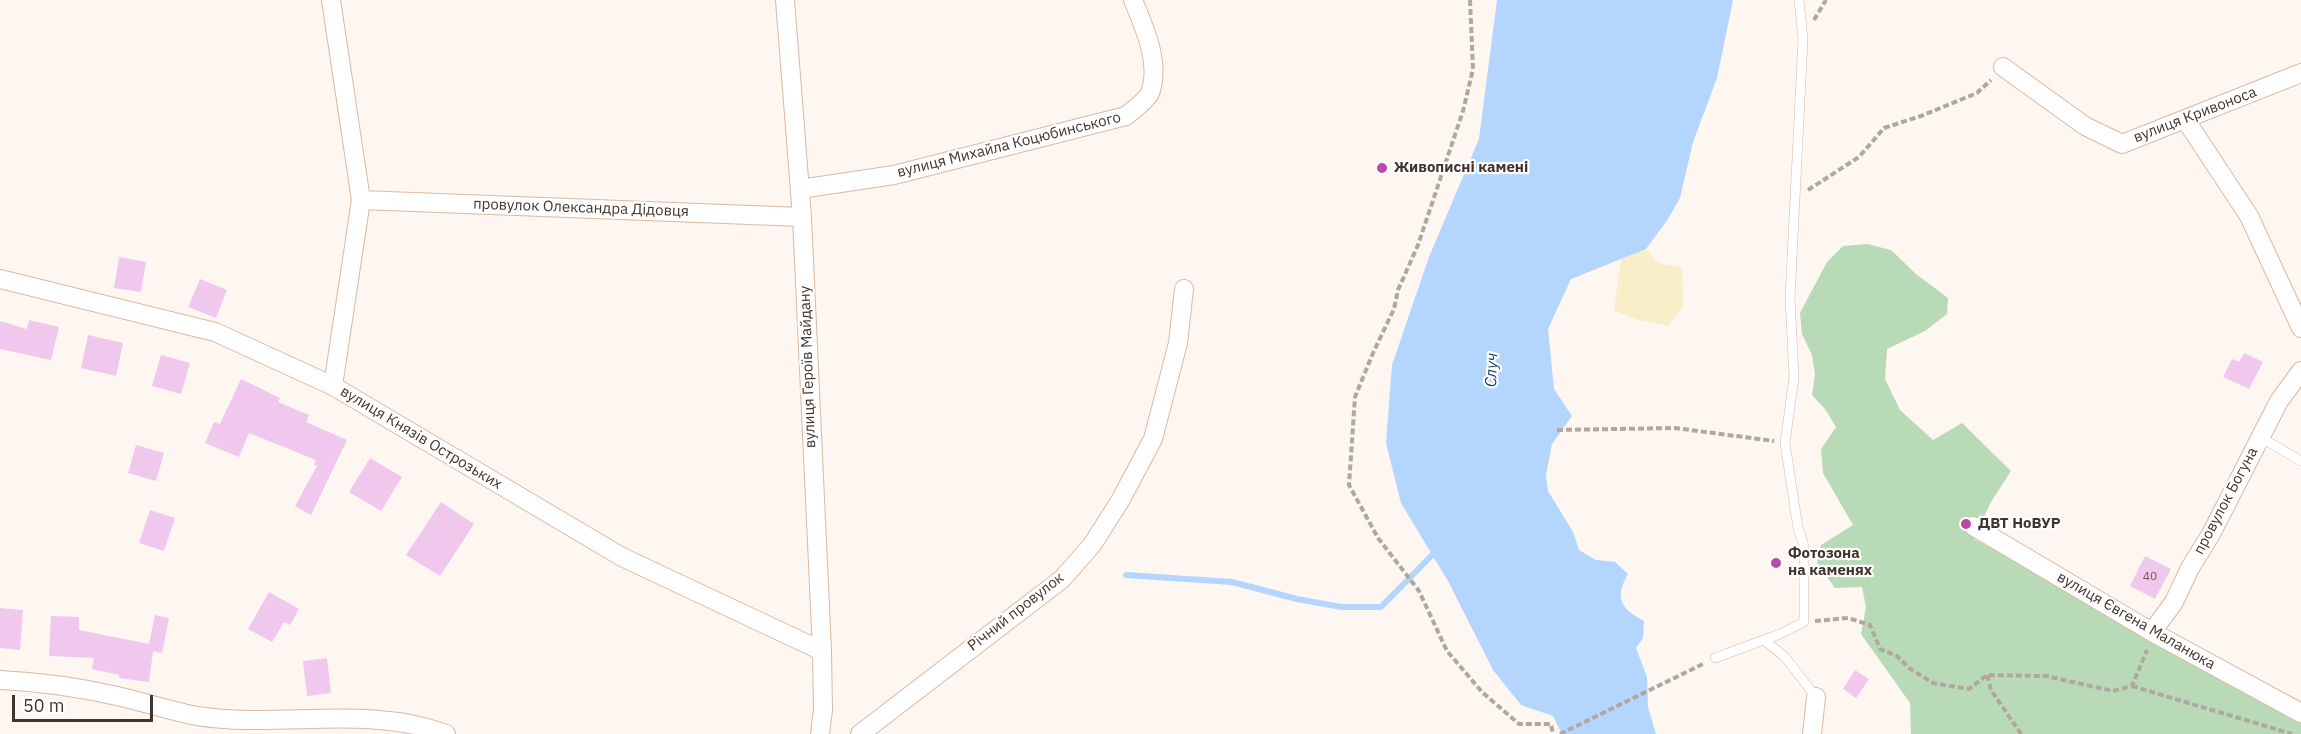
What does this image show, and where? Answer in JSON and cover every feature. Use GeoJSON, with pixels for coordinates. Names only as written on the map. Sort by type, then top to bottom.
{"type":"FeatureCollection","features":[{"type":"Feature","properties":{"kind":"street"},"geometry":{"type":"LineString","coordinates":[[331,0],[361,200],[333,386]]}},
{"type":"Feature","properties":{"kind":"street","name":"вулиця Героїв Майдану"},"geometry":{"type":"LineString","coordinates":[[785,0],[802,217],[822,651],[823,710],[820,734]]}},
{"type":"Feature","properties":{"kind":"street","name":"вулиця Михайла Коцюбинського"},"geometry":{"type":"LineString","coordinates":[[800,189],[894,175],[1126,116],[1149,94],[1153,69],[1148,38],[1133,0]]}},
{"type":"Feature","properties":{"kind":"street","name":"вулиця Кривоноса"},"geometry":{"type":"LineString","coordinates":[[2002,67],[2044,94],[2085,126],[2122,144],[2301,73]]}},
{"type":"Feature","properties":{"kind":"street"},"geometry":{"type":"LineString","coordinates":[[2185,119],[2249,216],[2301,328]]}},
{"type":"Feature","properties":{"kind":"street","name":"провулок Олександра Дідовця"},"geometry":{"type":"LineString","coordinates":[[361,200],[802,217]]}},
{"type":"Feature","properties":{"kind":"street","name":"вулиця Князів Острозьких"},"geometry":{"type":"LineString","coordinates":[[0,279],[215,332],[333,386],[622,557],[822,651]]}},
{"type":"Feature","properties":{"kind":"street","name":"Річний провулок"},"geometry":{"type":"LineString","coordinates":[[860,734],[1062,579],[1092,545],[1120,501],[1153,439],[1178,343],[1184,289]]}},
{"type":"Feature","properties":{"kind":"street","name":"провулок Богуна"},"geometry":{"type":"LineString","coordinates":[[2152,632],[2174,602],[2279,401],[2301,370]]}},
{"type":"Feature","properties":{"kind":"street","name":"вулиця Євгена Маланюка"},"geometry":{"type":"LineString","coordinates":[[1973,526],[2152,632],[2301,713]]}},
{"type":"Feature","properties":{"kind":"street"},"geometry":{"type":"LineString","coordinates":[[0,680],[50,683],[198,716],[271,720],[330,718],[385,720],[446,734]]}},
{"type":"Feature","properties":{"kind":"street"},"geometry":{"type":"LineString","coordinates":[[1812,734],[1816,698]]}},
{"type":"Feature","properties":{"kind":"lane"},"geometry":{"type":"LineString","coordinates":[[1715,658],[1804,622],[1804,546],[1798,528],[1785,443],[1794,377],[1790,298],[1803,39],[1799,0]]}},
{"type":"Feature","properties":{"kind":"lane"},"geometry":{"type":"LineString","coordinates":[[2260,437],[2301,461]]}},
{"type":"Feature","properties":{"kind":"lane"},"geometry":{"type":"LineString","coordinates":[[1764,640],[1785,657],[1816,698]]}},
{"type":"Feature","properties":{"kind":"path"},"geometry":{"type":"LineString","coordinates":[[1470,0],[1473,69],[1464,111],[1418,245],[1398,291],[1394,309],[1373,353],[1356,397],[1349,485],[1378,538],[1419,591],[1448,651],[1482,692],[1519,724],[1551,724],[1553,734]]}},
{"type":"Feature","properties":{"kind":"path"},"geometry":{"type":"LineString","coordinates":[[1795,199],[1858,157],[1884,128],[1921,116],[1977,93],[2002,67]]}},
{"type":"Feature","properties":{"kind":"path"},"geometry":{"type":"LineString","coordinates":[[1557,430],[1675,428],[1785,443]]}},
{"type":"Feature","properties":{"kind":"path"},"geometry":{"type":"LineString","coordinates":[[1804,622],[1848,618],[1870,625],[1880,649],[1897,656],[1909,668],[1933,683],[1969,689],[1987,675],[2046,676],[2113,691],[2132,686],[2292,734]]}},
{"type":"Feature","properties":{"kind":"path"},"geometry":{"type":"LineString","coordinates":[[2132,686],[2152,632]]}},
{"type":"Feature","properties":{"kind":"path"},"geometry":{"type":"LineString","coordinates":[[1560,734],[1715,658]]}},
{"type":"Feature","properties":{"kind":"path"},"geometry":{"type":"LineString","coordinates":[[1987,675],[1991,690],[2021,734]]}},
{"type":"Feature","properties":{"kind":"green space"},"geometry":{"type":"Polygon","coordinates":[[[1867,244],[1891,250],[1916,274],[1948,298],[1947,314],[1925,331],[1887,349],[1885,379],[1900,410],[1933,440],[1962,423],[2011,471],[1991,502],[1974,539],[2152,632],[2301,714],[2301,734],[1911,734],[1910,703],[1861,634],[1866,607],[1862,587],[1835,588],[1817,563],[1821,545],[1853,525],[1823,473],[1821,449],[1836,427],[1825,409],[1812,395],[1815,375],[1812,355],[1802,334],[1800,313],[1827,262],[1843,246],[1867,244]]]}},
{"type":"Feature","properties":{"kind":"sand"},"geometry":{"type":"Polygon","coordinates":[[[1646,249],[1659,263],[1682,268],[1683,306],[1669,326],[1635,319],[1614,310],[1621,258],[1646,249]]]}},
{"type":"Feature","properties":{"kind":"water","name":"Случ"},"geometry":{"type":"Polygon","coordinates":[[[1497,0],[1733,0],[1717,78],[1693,142],[1680,198],[1646,249],[1571,279],[1548,329],[1554,389],[1572,416],[1552,444],[1546,475],[1548,491],[1573,532],[1579,550],[1596,560],[1615,562],[1628,574],[1621,590],[1622,602],[1630,612],[1644,621],[1643,638],[1636,648],[1647,677],[1648,707],[1656,734],[1562,734],[1553,716],[1521,705],[1493,670],[1448,581],[1401,503],[1386,443],[1392,365],[1429,257],[1479,139],[1497,0]]]}},
{"type":"Feature","properties":{"kind":"building"},"geometry":{"type":"Polygon","coordinates":[[[119,257],[146,262],[141,292],[114,288],[119,257]]]}},
{"type":"Feature","properties":{"kind":"building"},"geometry":{"type":"Polygon","coordinates":[[[200,279],[227,290],[216,318],[188,307],[200,279]]]}},
{"type":"Feature","properties":{"kind":"building"},"geometry":{"type":"Polygon","coordinates":[[[29,320],[59,327],[51,360],[0,349],[0,321],[27,329],[29,320]]]}},
{"type":"Feature","properties":{"kind":"building"},"geometry":{"type":"Polygon","coordinates":[[[88,335],[123,343],[116,376],[81,368],[88,335]]]}},
{"type":"Feature","properties":{"kind":"building"},"geometry":{"type":"Polygon","coordinates":[[[2244,353],[2263,362],[2249,389],[2223,377],[2232,359],[2239,362],[2244,353]]]}},
{"type":"Feature","properties":{"kind":"building"},"geometry":{"type":"Polygon","coordinates":[[[161,355],[190,363],[181,394],[152,386],[161,355]]]}},
{"type":"Feature","properties":{"kind":"building"},"geometry":{"type":"Polygon","coordinates":[[[241,379],[280,398],[278,402],[309,415],[306,422],[347,440],[311,515],[295,506],[317,466],[314,465],[316,460],[249,433],[239,457],[205,443],[214,422],[220,424],[241,379]]]}},
{"type":"Feature","properties":{"kind":"building"},"geometry":{"type":"Polygon","coordinates":[[[136,445],[164,453],[156,481],[128,473],[136,445]]]}},
{"type":"Feature","properties":{"kind":"building"},"geometry":{"type":"Polygon","coordinates":[[[370,458],[402,477],[381,511],[349,492],[370,458]]]}},
{"type":"Feature","properties":{"kind":"building"},"geometry":{"type":"Polygon","coordinates":[[[441,502],[474,524],[440,576],[406,555],[441,502]]]}},
{"type":"Feature","properties":{"kind":"building"},"geometry":{"type":"Polygon","coordinates":[[[150,510],[175,518],[164,551],[139,543],[150,510]]]}},
{"type":"Feature","properties":{"kind":"building"},"geometry":{"type":"Polygon","coordinates":[[[2145,556],[2171,569],[2155,599],[2130,586],[2145,556]]]}},
{"type":"Feature","properties":{"kind":"building"},"geometry":{"type":"Polygon","coordinates":[[[269,592],[299,609],[290,625],[284,622],[272,642],[248,629],[269,592]]]}},
{"type":"Feature","properties":{"kind":"building"},"geometry":{"type":"Polygon","coordinates":[[[0,608],[23,610],[20,650],[0,648],[0,608]]]}},
{"type":"Feature","properties":{"kind":"building"},"geometry":{"type":"Polygon","coordinates":[[[155,615],[169,618],[162,653],[153,651],[149,682],[119,678],[119,675],[92,669],[94,658],[49,656],[51,616],[79,617],[79,630],[149,644],[155,615]]]}},
{"type":"Feature","properties":{"kind":"building"},"geometry":{"type":"Polygon","coordinates":[[[327,658],[331,693],[307,696],[303,661],[327,658]]]}},
{"type":"Feature","properties":{"kind":"building"},"geometry":{"type":"Polygon","coordinates":[[[1855,670],[1869,679],[1856,698],[1843,689],[1855,670]]]}},
{"type":"Feature","properties":{"kind":"waterway"},"geometry":{"type":"LineString","coordinates":[[1126,575],[1232,582],[1297,599],[1341,607],[1381,607],[1437,550]]}},
{"type":"Feature","properties":{"kind":"place","name":"Живописні камені"},"geometry":{"type":"Point","coordinates":[1382,168]}},
{"type":"Feature","properties":{"kind":"place","name":"ДВТ НоВУР"},"geometry":{"type":"Point","coordinates":[1966,524]}},
{"type":"Feature","properties":{"kind":"place","name":"Фотозона на каменях"},"geometry":{"type":"Point","coordinates":[1776,563]}}]}
